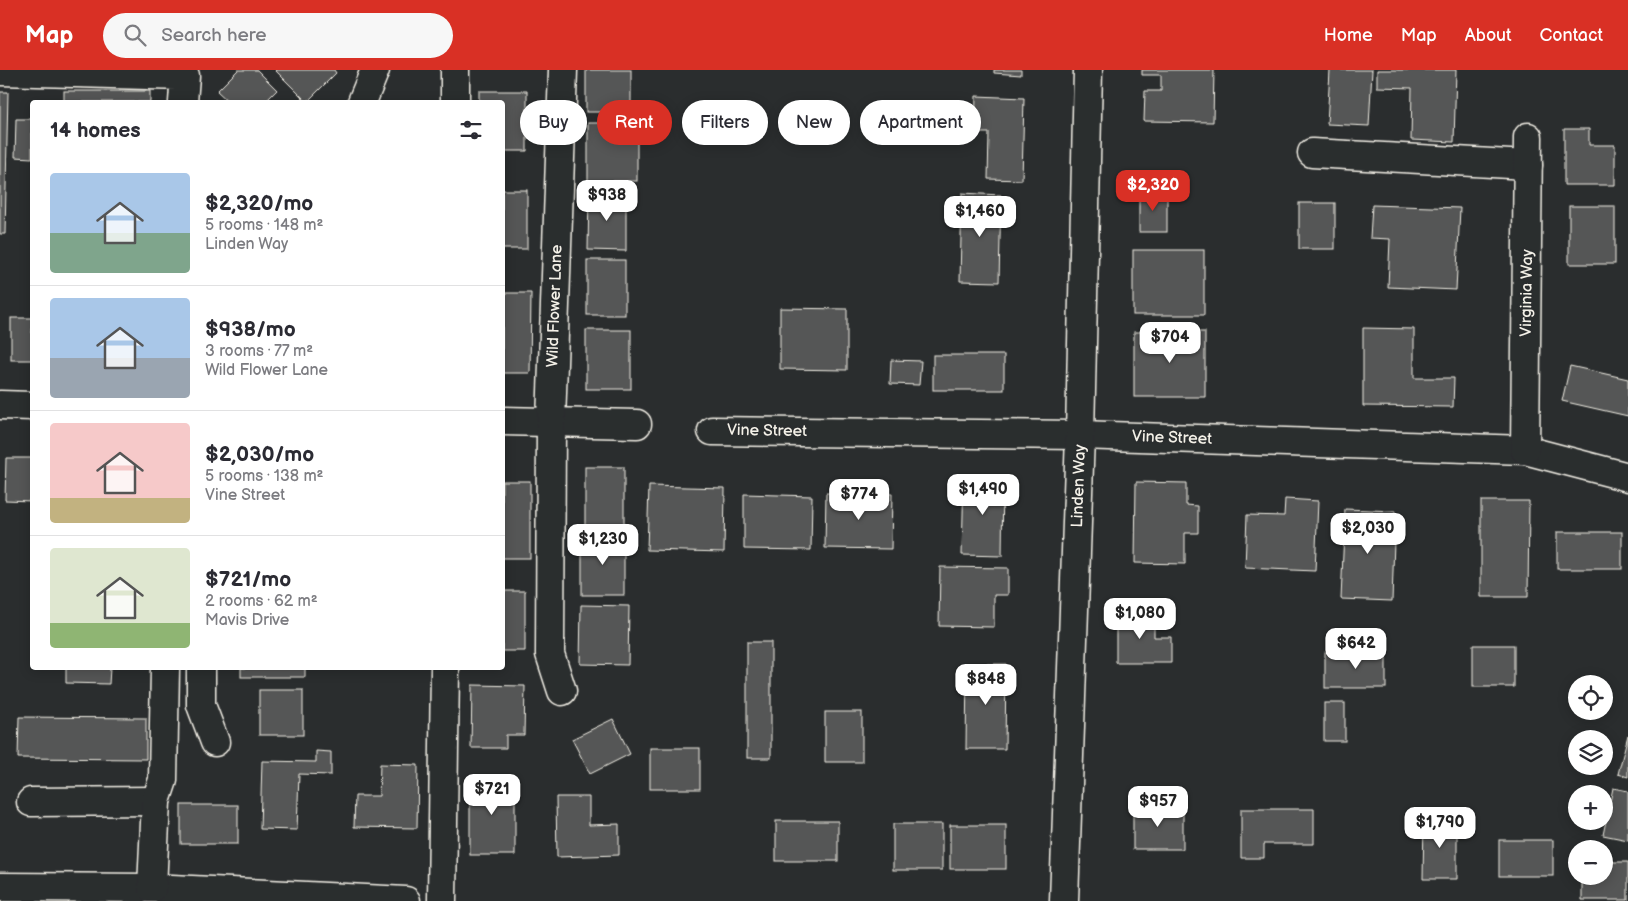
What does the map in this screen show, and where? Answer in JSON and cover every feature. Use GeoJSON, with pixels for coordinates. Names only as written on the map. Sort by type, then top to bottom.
{"type":"FeatureCollection","features":[{"type":"Feature","properties":{"kind":"street"},"geometry":{"type":"LineString","coordinates":[[363,100],[375,70]]}},
{"type":"Feature","properties":{"kind":"street"},"geometry":{"type":"LineString","coordinates":[[455,70],[455,100]]}},
{"type":"Feature","properties":{"kind":"street","name":"Wild Flower Lane"},"geometry":{"type":"LineString","coordinates":[[562,691],[550,654],[551,422],[563,70]]}},
{"type":"Feature","properties":{"kind":"street","name":"Linden Way"},"geometry":{"type":"LineString","coordinates":[[1064,901],[1080,435],[1088,70]]}},
{"type":"Feature","properties":{"kind":"street"},"geometry":{"type":"LineString","coordinates":[[0,71],[185,76],[184,100]]}},
{"type":"Feature","properties":{"kind":"street","name":"Virginia Way"},"geometry":{"type":"LineString","coordinates":[[1525,450],[1528,137]]}},
{"type":"Feature","properties":{"kind":"street"},"geometry":{"type":"LineString","coordinates":[[1312,153],[1528,165]]}},
{"type":"Feature","properties":{"kind":"street"},"geometry":{"type":"LineString","coordinates":[[0,405],[30,406]]}},
{"type":"Feature","properties":{"kind":"street"},"geometry":{"type":"LineString","coordinates":[[505,421],[638,424]]}},
{"type":"Feature","properties":{"kind":"street","name":"Vine Street"},"geometry":{"type":"LineString","coordinates":[[712,431],[1080,435],[1525,450],[1628,476]]}},
{"type":"Feature","properties":{"kind":"street"},"geometry":{"type":"LineString","coordinates":[[152,888],[156,801],[163,780],[165,670]]}},
{"type":"Feature","properties":{"kind":"street"},"geometry":{"type":"LineString","coordinates":[[201,670],[201,705],[215,742]]}},
{"type":"Feature","properties":{"kind":"street"},"geometry":{"type":"LineString","coordinates":[[442,901],[445,670]]}},
{"type":"Feature","properties":{"kind":"street"},"geometry":{"type":"LineString","coordinates":[[31,802],[156,801]]}},
{"type":"Feature","properties":{"kind":"street"},"geometry":{"type":"LineString","coordinates":[[0,887],[101,894],[152,888],[406,901]]}},
{"type":"Feature","properties":{"kind":"building"},"geometry":{"type":"Polygon","coordinates":[[[238,70],[257,70],[277,90],[267,100],[227,100],[217,91],[238,70]]]}},
{"type":"Feature","properties":{"kind":"building"},"geometry":{"type":"Polygon","coordinates":[[[275,70],[334,70],[336,73],[309,100],[305,100],[275,70]]]}},
{"type":"Feature","properties":{"kind":"building"},"geometry":{"type":"Polygon","coordinates":[[[586,70],[631,70],[631,100],[597,100],[597,112],[587,112],[586,70]]]}},
{"type":"Feature","properties":{"kind":"building"},"geometry":{"type":"Polygon","coordinates":[[[994,70],[1021,70],[1021,75],[994,73],[994,70]]]}},
{"type":"Feature","properties":{"kind":"building"},"geometry":{"type":"Polygon","coordinates":[[[1142,70],[1214,70],[1213,122],[1144,121],[1145,91],[1161,91],[1161,75],[1142,75],[1142,70]]]}},
{"type":"Feature","properties":{"kind":"building"},"geometry":{"type":"Polygon","coordinates":[[[1330,70],[1372,70],[1369,126],[1327,124],[1330,70]]]}},
{"type":"Feature","properties":{"kind":"building"},"geometry":{"type":"Polygon","coordinates":[[[1377,70],[1456,70],[1454,142],[1411,140],[1412,88],[1377,87],[1377,70]]]}},
{"type":"Feature","properties":{"kind":"building"},"geometry":{"type":"Polygon","coordinates":[[[64,91],[150,91],[150,100],[64,100],[64,91]]]}},
{"type":"Feature","properties":{"kind":"building"},"geometry":{"type":"Polygon","coordinates":[[[479,91],[527,91],[527,100],[520,100],[520,145],[527,145],[527,151],[505,151],[505,100],[479,100],[479,91]]]}},
{"type":"Feature","properties":{"kind":"building"},"geometry":{"type":"Polygon","coordinates":[[[0,92],[8,92],[5,234],[0,234],[0,92]]]}},
{"type":"Feature","properties":{"kind":"building"},"geometry":{"type":"Polygon","coordinates":[[[976,96],[1024,98],[1022,180],[988,179],[989,133],[981,133],[981,100],[976,100],[976,96]]]}},
{"type":"Feature","properties":{"kind":"building"},"geometry":{"type":"Polygon","coordinates":[[[16,119],[30,119],[30,158],[15,157],[16,119]]]}},
{"type":"Feature","properties":{"kind":"building"},"geometry":{"type":"Polygon","coordinates":[[[588,123],[597,123],[597,145],[637,145],[637,181],[588,181],[588,123]]]}},
{"type":"Feature","properties":{"kind":"building"},"geometry":{"type":"Polygon","coordinates":[[[1564,129],[1589,129],[1589,145],[1615,145],[1615,185],[1564,185],[1564,129]]]}},
{"type":"Feature","properties":{"kind":"building"},"geometry":{"type":"Polygon","coordinates":[[[505,190],[527,190],[527,249],[505,249],[505,190]]]}},
{"type":"Feature","properties":{"kind":"building"},"geometry":{"type":"Polygon","coordinates":[[[589,192],[626,193],[626,251],[588,250],[589,192]]]}},
{"type":"Feature","properties":{"kind":"building"},"geometry":{"type":"Polygon","coordinates":[[[962,193],[1001,195],[999,282],[960,281],[962,193]]]}},
{"type":"Feature","properties":{"kind":"building"},"geometry":{"type":"Polygon","coordinates":[[[1139,193],[1167,193],[1167,232],[1139,232],[1139,193]]]}},
{"type":"Feature","properties":{"kind":"building"},"geometry":{"type":"Polygon","coordinates":[[[1299,203],[1335,203],[1335,249],[1299,249],[1299,203]]]}},
{"type":"Feature","properties":{"kind":"building"},"geometry":{"type":"Polygon","coordinates":[[[1372,205],[1460,208],[1456,290],[1388,287],[1390,239],[1370,238],[1372,205]]]}},
{"type":"Feature","properties":{"kind":"building"},"geometry":{"type":"Polygon","coordinates":[[[1569,206],[1615,206],[1615,264],[1569,264],[1569,206]]]}},
{"type":"Feature","properties":{"kind":"building"},"geometry":{"type":"Polygon","coordinates":[[[1133,250],[1204,250],[1204,315],[1133,315],[1133,250]]]}},
{"type":"Feature","properties":{"kind":"building"},"geometry":{"type":"Polygon","coordinates":[[[587,260],[625,260],[625,315],[587,315],[587,260]]]}},
{"type":"Feature","properties":{"kind":"building"},"geometry":{"type":"Polygon","coordinates":[[[505,293],[531,293],[530,373],[505,373],[505,293]]]}},
{"type":"Feature","properties":{"kind":"building"},"geometry":{"type":"Polygon","coordinates":[[[780,308],[847,309],[847,370],[780,369],[780,308]]]}},
{"type":"Feature","properties":{"kind":"building"},"geometry":{"type":"Polygon","coordinates":[[[11,318],[30,318],[30,360],[11,360],[11,318]]]}},
{"type":"Feature","properties":{"kind":"building"},"geometry":{"type":"Polygon","coordinates":[[[1363,328],[1414,329],[1414,378],[1454,378],[1453,407],[1363,406],[1363,328]]]}},
{"type":"Feature","properties":{"kind":"building"},"geometry":{"type":"Polygon","coordinates":[[[586,330],[631,330],[631,389],[586,389],[586,330]]]}},
{"type":"Feature","properties":{"kind":"building"},"geometry":{"type":"Polygon","coordinates":[[[1134,332],[1205,332],[1205,397],[1134,397],[1134,332]]]}},
{"type":"Feature","properties":{"kind":"building"},"geometry":{"type":"Polygon","coordinates":[[[933,355],[1004,355],[1004,390],[933,390],[933,355]]]}},
{"type":"Feature","properties":{"kind":"building"},"geometry":{"type":"Polygon","coordinates":[[[891,360],[921,361],[919,385],[890,384],[891,360]]]}},
{"type":"Feature","properties":{"kind":"building"},"geometry":{"type":"Polygon","coordinates":[[[1570,366],[1628,379],[1628,416],[1562,401],[1570,366]]]}},
{"type":"Feature","properties":{"kind":"building"},"geometry":{"type":"Polygon","coordinates":[[[6,458],[30,458],[30,501],[5,500],[6,458]]]}},
{"type":"Feature","properties":{"kind":"building"},"geometry":{"type":"Polygon","coordinates":[[[585,467],[624,467],[624,527],[585,527],[585,467]]]}},
{"type":"Feature","properties":{"kind":"building"},"geometry":{"type":"Polygon","coordinates":[[[964,476],[1003,477],[1002,556],[962,555],[964,476]]]}},
{"type":"Feature","properties":{"kind":"building"},"geometry":{"type":"Polygon","coordinates":[[[505,481],[530,481],[530,558],[505,558],[505,481]]]}},
{"type":"Feature","properties":{"kind":"building"},"geometry":{"type":"Polygon","coordinates":[[[1136,482],[1186,483],[1186,505],[1198,506],[1198,533],[1185,533],[1185,564],[1135,563],[1136,482]]]}},
{"type":"Feature","properties":{"kind":"building"},"geometry":{"type":"Polygon","coordinates":[[[649,486],[725,488],[724,552],[647,550],[649,486]]]}},
{"type":"Feature","properties":{"kind":"building"},"geometry":{"type":"Polygon","coordinates":[[[826,493],[892,494],[891,549],[825,548],[826,493]]]}},
{"type":"Feature","properties":{"kind":"building"},"geometry":{"type":"Polygon","coordinates":[[[744,494],[812,496],[811,550],[744,549],[744,494]]]}},
{"type":"Feature","properties":{"kind":"building"},"geometry":{"type":"Polygon","coordinates":[[[1285,499],[1318,501],[1315,571],[1245,568],[1247,515],[1284,516],[1285,499]]]}},
{"type":"Feature","properties":{"kind":"building"},"geometry":{"type":"Polygon","coordinates":[[[1481,501],[1529,501],[1528,597],[1481,597],[1481,501]]]}},
{"type":"Feature","properties":{"kind":"building"},"geometry":{"type":"Polygon","coordinates":[[[1345,509],[1395,511],[1392,601],[1341,599],[1345,509]]]}},
{"type":"Feature","properties":{"kind":"building"},"geometry":{"type":"Polygon","coordinates":[[[1557,532],[1622,532],[1622,569],[1557,569],[1557,532]]]}},
{"type":"Feature","properties":{"kind":"building"},"geometry":{"type":"Polygon","coordinates":[[[582,537],[624,537],[624,595],[582,595],[582,537]]]}},
{"type":"Feature","properties":{"kind":"building"},"geometry":{"type":"Polygon","coordinates":[[[940,567],[1008,568],[1008,595],[994,595],[994,627],[939,626],[940,567]]]}},
{"type":"Feature","properties":{"kind":"building"},"geometry":{"type":"Polygon","coordinates":[[[505,591],[525,591],[525,651],[505,651],[505,591]]]}},
{"type":"Feature","properties":{"kind":"building"},"geometry":{"type":"Polygon","coordinates":[[[581,605],[629,606],[628,665],[580,664],[581,605]]]}},
{"type":"Feature","properties":{"kind":"building"},"geometry":{"type":"Polygon","coordinates":[[[1116,613],[1154,613],[1154,637],[1171,637],[1171,663],[1116,663],[1116,613]]]}},
{"type":"Feature","properties":{"kind":"building"},"geometry":{"type":"Polygon","coordinates":[[[747,642],[771,642],[771,758],[747,758],[747,642]]]}},
{"type":"Feature","properties":{"kind":"building"},"geometry":{"type":"Polygon","coordinates":[[[1473,645],[1514,645],[1514,687],[1473,687],[1473,645]]]}},
{"type":"Feature","properties":{"kind":"building"},"geometry":{"type":"Polygon","coordinates":[[[1325,652],[1386,652],[1386,688],[1325,688],[1325,652]]]}},
{"type":"Feature","properties":{"kind":"building"},"geometry":{"type":"Polygon","coordinates":[[[967,664],[1006,664],[1005,749],[966,749],[967,664]]]}},
{"type":"Feature","properties":{"kind":"building"},"geometry":{"type":"Polygon","coordinates":[[[66,670],[110,670],[109,684],[66,683],[66,670]]]}},
{"type":"Feature","properties":{"kind":"building"},"geometry":{"type":"Polygon","coordinates":[[[241,670],[305,670],[305,677],[241,677],[241,670]]]}},
{"type":"Feature","properties":{"kind":"building"},"geometry":{"type":"Polygon","coordinates":[[[472,685],[525,686],[524,735],[506,735],[506,748],[471,748],[472,685]]]}},
{"type":"Feature","properties":{"kind":"building"},"geometry":{"type":"Polygon","coordinates":[[[259,690],[303,690],[303,735],[259,735],[259,690]]]}},
{"type":"Feature","properties":{"kind":"building"},"geometry":{"type":"Polygon","coordinates":[[[1324,703],[1345,703],[1345,741],[1324,741],[1324,703]]]}},
{"type":"Feature","properties":{"kind":"building"},"geometry":{"type":"Polygon","coordinates":[[[825,712],[862,712],[862,762],[825,762],[825,712]]]}},
{"type":"Feature","properties":{"kind":"building"},"geometry":{"type":"Polygon","coordinates":[[[19,717],[146,718],[146,759],[18,758],[19,717]]]}},
{"type":"Feature","properties":{"kind":"building"},"geometry":{"type":"Polygon","coordinates":[[[613,719],[630,754],[590,774],[572,739],[613,719]]]}},
{"type":"Feature","properties":{"kind":"building"},"geometry":{"type":"Polygon","coordinates":[[[1628,735],[1628,777],[1618,774],[1628,735]]]}},
{"type":"Feature","properties":{"kind":"building"},"geometry":{"type":"Polygon","coordinates":[[[650,748],[700,748],[700,789],[650,789],[650,748]]]}},
{"type":"Feature","properties":{"kind":"building"},"geometry":{"type":"Polygon","coordinates":[[[316,751],[331,752],[331,775],[299,774],[297,830],[260,829],[262,761],[316,762],[316,751]]]}},
{"type":"Feature","properties":{"kind":"building"},"geometry":{"type":"Polygon","coordinates":[[[380,764],[418,765],[417,828],[354,827],[355,796],[379,796],[380,764]]]}},
{"type":"Feature","properties":{"kind":"building"},"geometry":{"type":"Polygon","coordinates":[[[470,776],[515,776],[515,855],[470,855],[470,776]]]}},
{"type":"Feature","properties":{"kind":"building"},"geometry":{"type":"Polygon","coordinates":[[[1613,788],[1628,791],[1628,840],[1603,835],[1604,830],[1613,830],[1613,788]]]}},
{"type":"Feature","properties":{"kind":"building"},"geometry":{"type":"Polygon","coordinates":[[[556,797],[589,797],[589,825],[619,824],[619,855],[557,857],[556,797]]]}},
{"type":"Feature","properties":{"kind":"building"},"geometry":{"type":"Polygon","coordinates":[[[181,805],[238,805],[238,844],[181,844],[181,805]]]}},
{"type":"Feature","properties":{"kind":"building"},"geometry":{"type":"Polygon","coordinates":[[[1133,808],[1183,808],[1183,849],[1133,849],[1133,808]]]}},
{"type":"Feature","properties":{"kind":"building"},"geometry":{"type":"Polygon","coordinates":[[[1241,809],[1314,809],[1314,844],[1264,844],[1264,858],[1241,858],[1241,809]]]}},
{"type":"Feature","properties":{"kind":"building"},"geometry":{"type":"Polygon","coordinates":[[[1424,818],[1457,818],[1457,879],[1423,879],[1424,818]]]}},
{"type":"Feature","properties":{"kind":"building"},"geometry":{"type":"Polygon","coordinates":[[[776,821],[838,821],[838,861],[776,861],[776,821]]]}},
{"type":"Feature","properties":{"kind":"building"},"geometry":{"type":"Polygon","coordinates":[[[893,824],[942,824],[942,870],[893,870],[893,824]]]}},
{"type":"Feature","properties":{"kind":"building"},"geometry":{"type":"Polygon","coordinates":[[[950,825],[1006,825],[1006,869],[950,869],[950,825]]]}},
{"type":"Feature","properties":{"kind":"building"},"geometry":{"type":"Polygon","coordinates":[[[1499,840],[1553,840],[1553,876],[1499,876],[1499,840]]]}},
{"type":"Feature","properties":{"kind":"building"},"geometry":{"type":"Polygon","coordinates":[[[1613,862],[1628,862],[1628,900],[1582,900],[1582,885],[1613,885],[1613,862]]]}}]}
